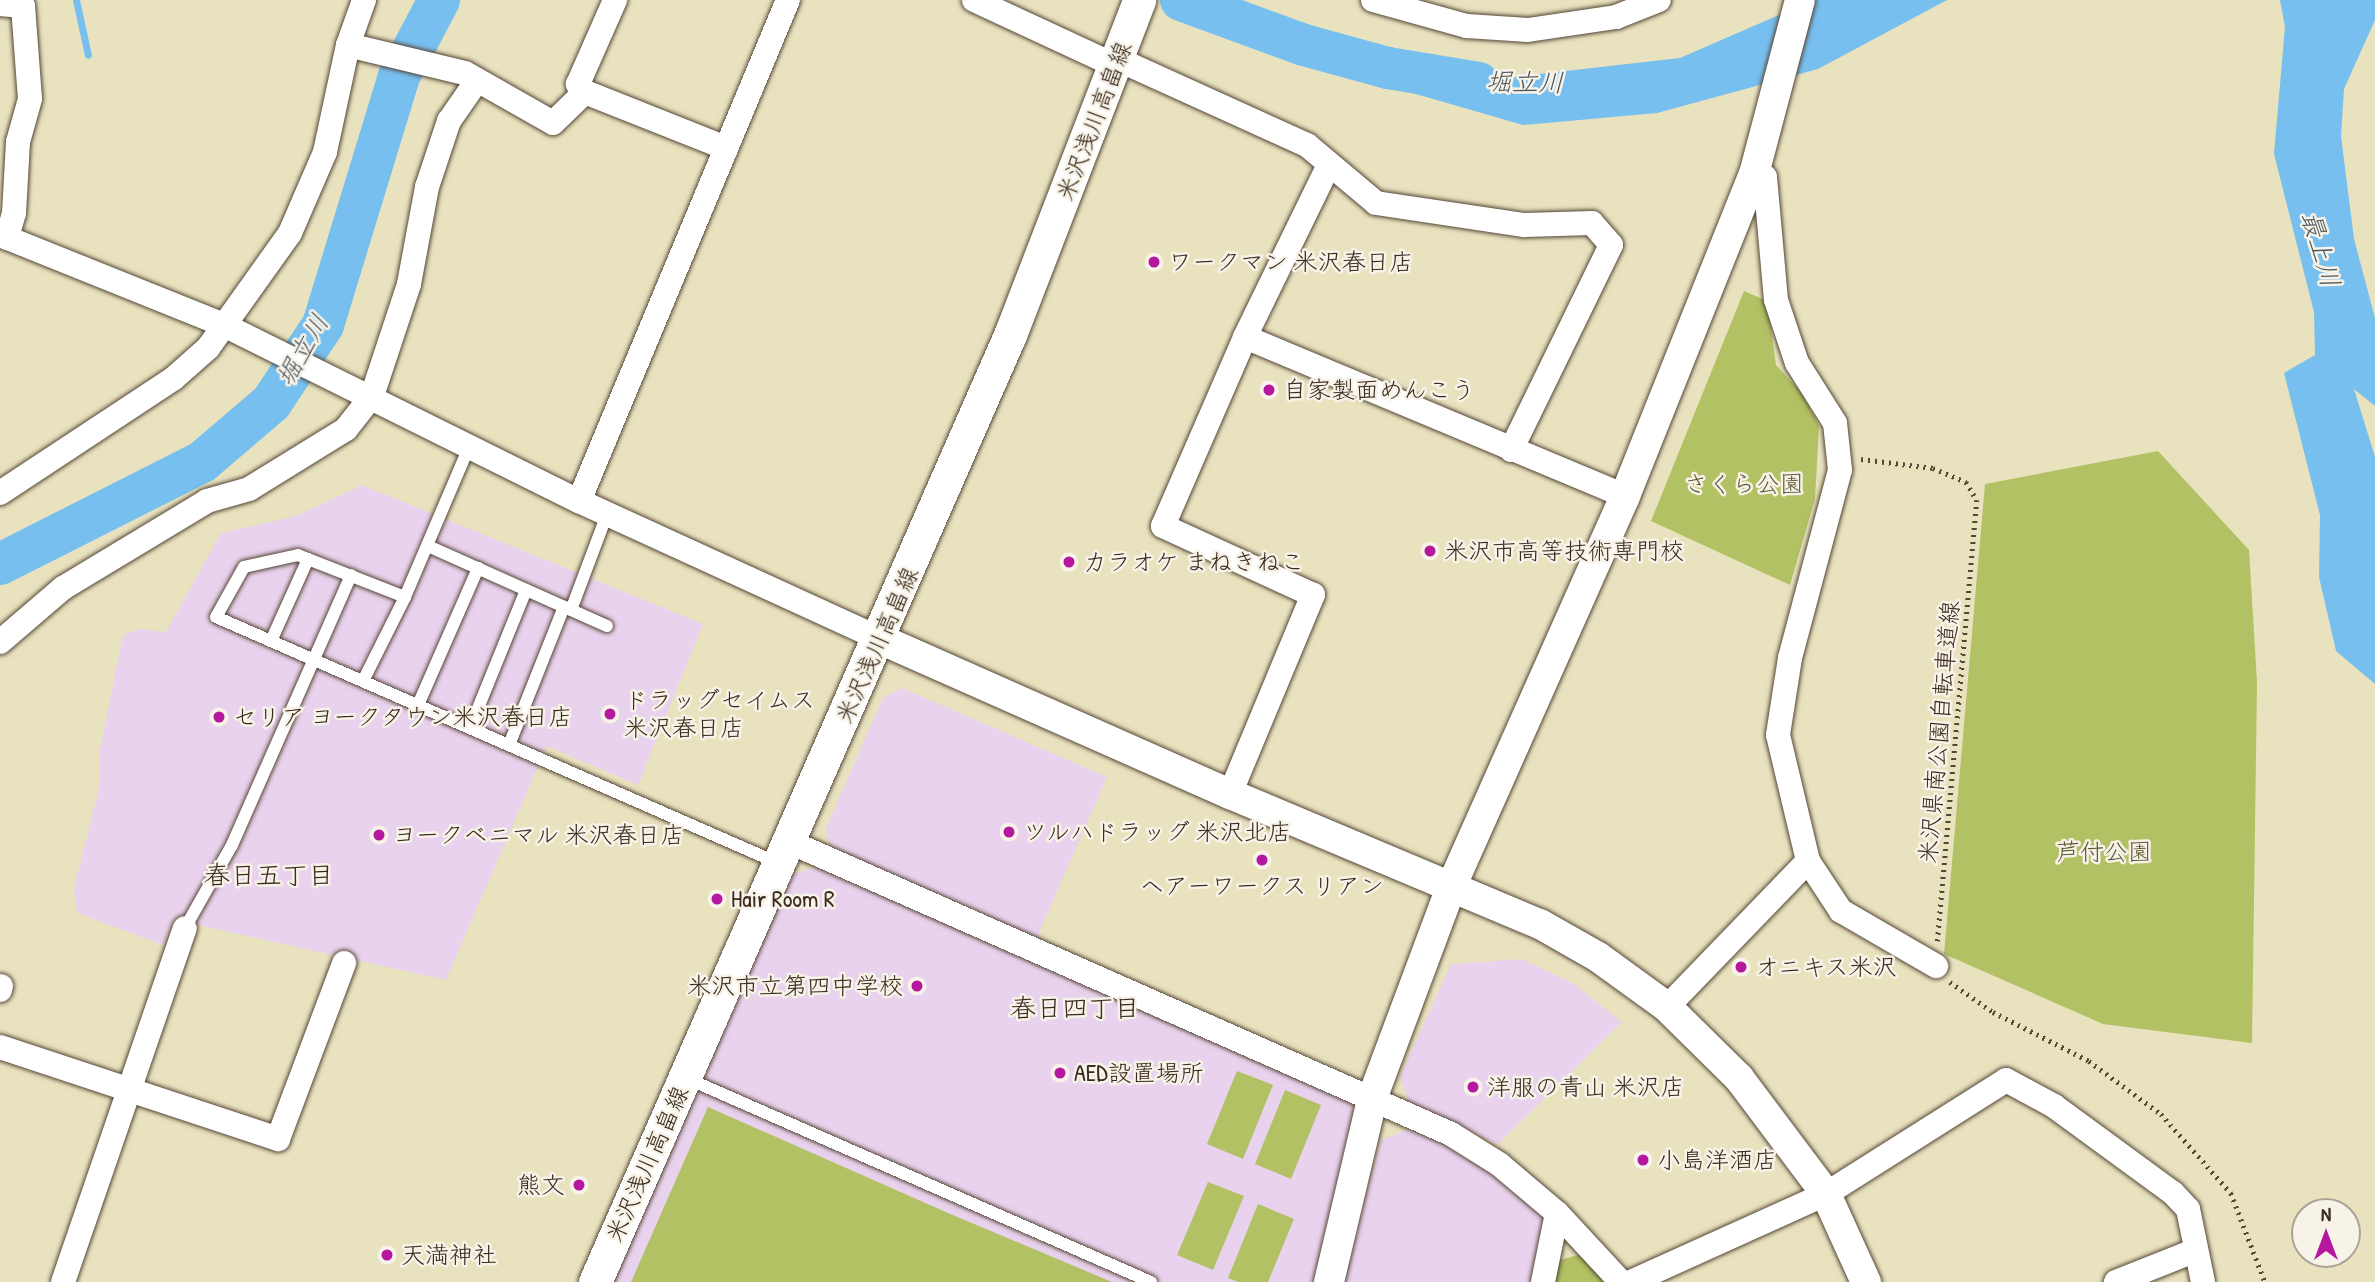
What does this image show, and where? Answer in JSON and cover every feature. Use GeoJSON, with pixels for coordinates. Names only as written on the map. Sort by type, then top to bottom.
{"type":"FeatureCollection","features":[{"type":"Feature","properties":{"kind":"main road","name":"米沢浅川高畠線"},"geometry":{"type":"LineString","coordinates":[[595,1282],[880,639],[1015,323],[1139,0]]}},
{"type":"Feature","properties":{"kind":"street"},"geometry":{"type":"LineString","coordinates":[[0,493],[173,379],[208,348],[290,233],[325,152],[348,45],[364,0]]}},
{"type":"Feature","properties":{"kind":"street"},"geometry":{"type":"LineString","coordinates":[[615,0],[578,84],[585,92],[726,148]]}},
{"type":"Feature","properties":{"kind":"street"},"geometry":{"type":"LineString","coordinates":[[579,501],[788,0]]}},
{"type":"Feature","properties":{"kind":"street"},"geometry":{"type":"LineString","coordinates":[[974,0],[1307,145],[1328,167],[1376,203],[1524,225],[1592,223],[1611,245],[1511,450]]}},
{"type":"Feature","properties":{"kind":"street"},"geometry":{"type":"LineString","coordinates":[[1373,0],[1467,26],[1528,30],[1659,0]]}},
{"type":"Feature","properties":{"kind":"street"},"geometry":{"type":"LineString","coordinates":[[1329,1282],[1373,1096],[1452,886],[1625,496],[1754,174],[1800,0]]}},
{"type":"Feature","properties":{"kind":"street"},"geometry":{"type":"LineString","coordinates":[[0,4],[23,6],[30,99],[18,142],[14,213],[4,236],[224,326],[372,396],[579,501],[880,639],[1230,794],[1540,924],[1598,957],[1667,1007],[1738,1078],[1826,1194],[1866,1282]]}},
{"type":"Feature","properties":{"kind":"street"},"geometry":{"type":"LineString","coordinates":[[348,45],[471,77],[552,123],[585,92]]}},
{"type":"Feature","properties":{"kind":"street"},"geometry":{"type":"LineString","coordinates":[[0,642],[63,588],[207,501],[248,489],[346,429],[372,396],[409,284],[427,187],[449,121],[471,77]]}},
{"type":"Feature","properties":{"kind":"street"},"geometry":{"type":"LineString","coordinates":[[1230,794],[1313,595],[1163,526],[1245,337],[1328,167]]}},
{"type":"Feature","properties":{"kind":"street"},"geometry":{"type":"LineString","coordinates":[[1754,174],[1765,177],[1776,300],[1797,363],[1835,423],[1840,470],[1790,658],[1778,736],[1808,861],[1840,911],[1936,966]]}},
{"type":"Feature","properties":{"kind":"street"},"geometry":{"type":"LineString","coordinates":[[1245,337],[1625,496]]}},
{"type":"Feature","properties":{"kind":"street"},"geometry":{"type":"LineString","coordinates":[[785,853],[1373,1096],[1499,1164],[1557,1213],[1621,1282]]}},
{"type":"Feature","properties":{"kind":"street"},"geometry":{"type":"LineString","coordinates":[[1667,1007],[1808,861]]}},
{"type":"Feature","properties":{"kind":"street"},"geometry":{"type":"LineString","coordinates":[[63,1282],[185,928]]}},
{"type":"Feature","properties":{"kind":"street"},"geometry":{"type":"LineString","coordinates":[[0,1046],[278,1139],[344,963]]}},
{"type":"Feature","properties":{"kind":"street"},"geometry":{"type":"LineString","coordinates":[[1631,1282],[1826,1194],[2006,1080],[2054,1106],[2173,1192],[2188,1209],[2194,1251],[2203,1282]]}},
{"type":"Feature","properties":{"kind":"street"},"geometry":{"type":"LineString","coordinates":[[1542,1282],[1557,1213]]}},
{"type":"Feature","properties":{"kind":"street"},"geometry":{"type":"LineString","coordinates":[[2116,1282],[2194,1251]]}},
{"type":"Feature","properties":{"kind":"lane"},"geometry":{"type":"LineString","coordinates":[[363,681],[405,597],[469,447]]}},
{"type":"Feature","properties":{"kind":"lane"},"geometry":{"type":"LineString","coordinates":[[509,745],[607,514]]}},
{"type":"Feature","properties":{"kind":"lane"},"geometry":{"type":"LineString","coordinates":[[428,546],[607,626]]}},
{"type":"Feature","properties":{"kind":"lane"},"geometry":{"type":"LineString","coordinates":[[405,597],[298,555],[244,567],[216,617],[509,745],[785,853]]}},
{"type":"Feature","properties":{"kind":"lane"},"geometry":{"type":"LineString","coordinates":[[271,641],[308,559]]}},
{"type":"Feature","properties":{"kind":"lane"},"geometry":{"type":"LineString","coordinates":[[418,705],[478,568]]}},
{"type":"Feature","properties":{"kind":"lane"},"geometry":{"type":"LineString","coordinates":[[185,928],[232,845],[352,575]]}},
{"type":"Feature","properties":{"kind":"lane"},"geometry":{"type":"LineString","coordinates":[[470,728],[526,590]]}},
{"type":"Feature","properties":{"kind":"lane"},"geometry":{"type":"LineString","coordinates":[[685,1078],[1151,1282]]}},
{"type":"Feature","properties":{"kind":"path","name":"米沢県南公園自転車道線"},"geometry":{"type":"LineString","coordinates":[[1851,458],[1933,468],[1965,482],[1976,500],[1936,966]]}},
{"type":"Feature","properties":{"kind":"path"},"geometry":{"type":"LineString","coordinates":[[1936,966],[1952,985],[1993,1012],[2089,1061],[2161,1114],[2231,1193],[2265,1282]]}},
{"type":"Feature","properties":{"kind":"shaded area"},"geometry":{"type":"Polygon","coordinates":[[[362,485],[703,624],[638,785],[547,746],[446,980],[202,926],[176,916],[163,945],[77,913],[74,888],[100,784],[100,750],[123,635],[140,629],[166,632],[221,533],[296,516],[362,485]]]}},
{"type":"Feature","properties":{"kind":"shaded area","name":"ツルハドラッグ 米沢北店"},"geometry":{"type":"Polygon","coordinates":[[[902,688],[1107,777],[1036,940],[831,852],[826,828],[883,698],[902,688]]]}},
{"type":"Feature","properties":{"kind":"shaded area","name":"米沢市立第四中学校"},"geometry":{"type":"Polygon","coordinates":[[[816,867],[1347,1096],[1356,1116],[1317,1282],[612,1282],[790,875],[816,867]]]}},
{"type":"Feature","properties":{"kind":"shaded area"},"geometry":{"type":"Polygon","coordinates":[[[1522,959],[1574,984],[1622,1022],[1498,1144],[1410,1104],[1400,1077],[1451,964],[1522,959]]]}},
{"type":"Feature","properties":{"kind":"shaded area"},"geometry":{"type":"Polygon","coordinates":[[[1414,1127],[1497,1171],[1552,1221],[1538,1282],[1343,1282],[1381,1140],[1414,1127]]]}},
{"type":"Feature","properties":{"kind":"green space","name":"さくら公園"},"geometry":{"type":"Polygon","coordinates":[[[1744,291],[1767,301],[1776,365],[1802,393],[1819,426],[1815,499],[1790,585],[1651,521],[1744,291]]]}},
{"type":"Feature","properties":{"kind":"green space","name":"芦付公園"},"geometry":{"type":"Polygon","coordinates":[[[2158,451],[2249,550],[2257,682],[2252,1043],[2103,1024],[1944,954],[1985,484],[2158,451]]]}},
{"type":"Feature","properties":{"kind":"green space"},"geometry":{"type":"Polygon","coordinates":[[[1237,1071],[1273,1085],[1243,1159],[1207,1144],[1237,1071]]]}},
{"type":"Feature","properties":{"kind":"green space"},"geometry":{"type":"Polygon","coordinates":[[[1285,1090],[1321,1105],[1291,1179],[1255,1164],[1285,1090]]]}},
{"type":"Feature","properties":{"kind":"green space"},"geometry":{"type":"Polygon","coordinates":[[[708,1107],[948,1213],[1112,1282],[631,1282],[708,1107]]]}},
{"type":"Feature","properties":{"kind":"green space"},"geometry":{"type":"Polygon","coordinates":[[[1208,1182],[1244,1196],[1213,1270],[1177,1255],[1208,1182]]]}},
{"type":"Feature","properties":{"kind":"green space"},"geometry":{"type":"Polygon","coordinates":[[[1258,1204],[1294,1219],[1268,1282],[1238,1282],[1228,1278],[1258,1204]]]}},
{"type":"Feature","properties":{"kind":"green space"},"geometry":{"type":"Polygon","coordinates":[[[1582,1254],[1605,1282],[1549,1282],[1553,1262],[1582,1254]]]}},
{"type":"Feature","properties":{"kind":"water"},"geometry":{"type":"Polygon","coordinates":[[[1813,0],[1947,0],[1818,69],[1657,113],[1523,125],[1347,74],[1514,77],[1680,58],[1813,0]]]}},
{"type":"Feature","properties":{"kind":"water","name":"最上川"},"geometry":{"type":"Polygon","coordinates":[[[2280,0],[2375,0],[2375,20],[2344,89],[2341,136],[2354,239],[2375,318],[2375,406],[2354,389],[2375,457],[2375,684],[2336,651],[2319,577],[2320,515],[2284,373],[2315,355],[2314,312],[2274,154],[2285,27],[2280,0]]]}},
{"type":"Feature","properties":{"kind":"waterway"},"geometry":{"type":"LineString","coordinates":[[76,0],[88,55]]}},
{"type":"Feature","properties":{"kind":"waterway","name":"堀立川"},"geometry":{"type":"LineString","coordinates":[[0,564],[202,462],[271,403],[323,325],[399,76],[439,0]]}},
{"type":"Feature","properties":{"kind":"waterway","name":"堀立川"},"geometry":{"type":"LineString","coordinates":[[1181,0],[1304,45],[1388,68],[1479,83]]}},
{"type":"Feature","properties":{"kind":"place","name":"ワークマン 米沢春日店"},"geometry":{"type":"Point","coordinates":[1154,262]}},
{"type":"Feature","properties":{"kind":"place","name":"自家製面めんこう"},"geometry":{"type":"Point","coordinates":[1269,390]}},
{"type":"Feature","properties":{"kind":"place","name":"米沢市高等技術専門校"},"geometry":{"type":"Point","coordinates":[1430,551]}},
{"type":"Feature","properties":{"kind":"place","name":"カラオケ まねきねこ"},"geometry":{"type":"Point","coordinates":[1069,562]}},
{"type":"Feature","properties":{"kind":"place","name":"ドラッグセイムス 米沢春日店"},"geometry":{"type":"Point","coordinates":[610,714]}},
{"type":"Feature","properties":{"kind":"place","name":"セリア ヨークタウン米沢春日店"},"geometry":{"type":"Point","coordinates":[219,717]}},
{"type":"Feature","properties":{"kind":"place","name":"ツルハドラッグ 米沢北店"},"geometry":{"type":"Point","coordinates":[1009,832]}},
{"type":"Feature","properties":{"kind":"place","name":"ヨークベニマル 米沢春日店"},"geometry":{"type":"Point","coordinates":[379,835]}},
{"type":"Feature","properties":{"kind":"place","name":"ヘアーワークス リアン"},"geometry":{"type":"Point","coordinates":[1262,860]}},
{"type":"Feature","properties":{"kind":"place","name":"Hair Room R"},"geometry":{"type":"Point","coordinates":[717,899]}},
{"type":"Feature","properties":{"kind":"place","name":"オニキス米沢"},"geometry":{"type":"Point","coordinates":[1741,967]}},
{"type":"Feature","properties":{"kind":"place","name":"米沢市立第四中学校"},"geometry":{"type":"Point","coordinates":[917,986]}},
{"type":"Feature","properties":{"kind":"place","name":"AED設置場所"},"geometry":{"type":"Point","coordinates":[1060,1073]}},
{"type":"Feature","properties":{"kind":"place","name":"洋服の青山 米沢店"},"geometry":{"type":"Point","coordinates":[1473,1087]}},
{"type":"Feature","properties":{"kind":"place","name":"小島洋酒店"},"geometry":{"type":"Point","coordinates":[1643,1160]}},
{"type":"Feature","properties":{"kind":"place","name":"熊文"},"geometry":{"type":"Point","coordinates":[579,1185]}},
{"type":"Feature","properties":{"kind":"place","name":"天満神社"},"geometry":{"type":"Point","coordinates":[387,1255]}},
{"type":"Feature","properties":{"kind":"district","name":"春日五丁目"},"geometry":{"type":"Point","coordinates":[269,875]}},
{"type":"Feature","properties":{"kind":"district","name":"春日四丁目"},"geometry":{"type":"Point","coordinates":[1075,1008]}}]}
